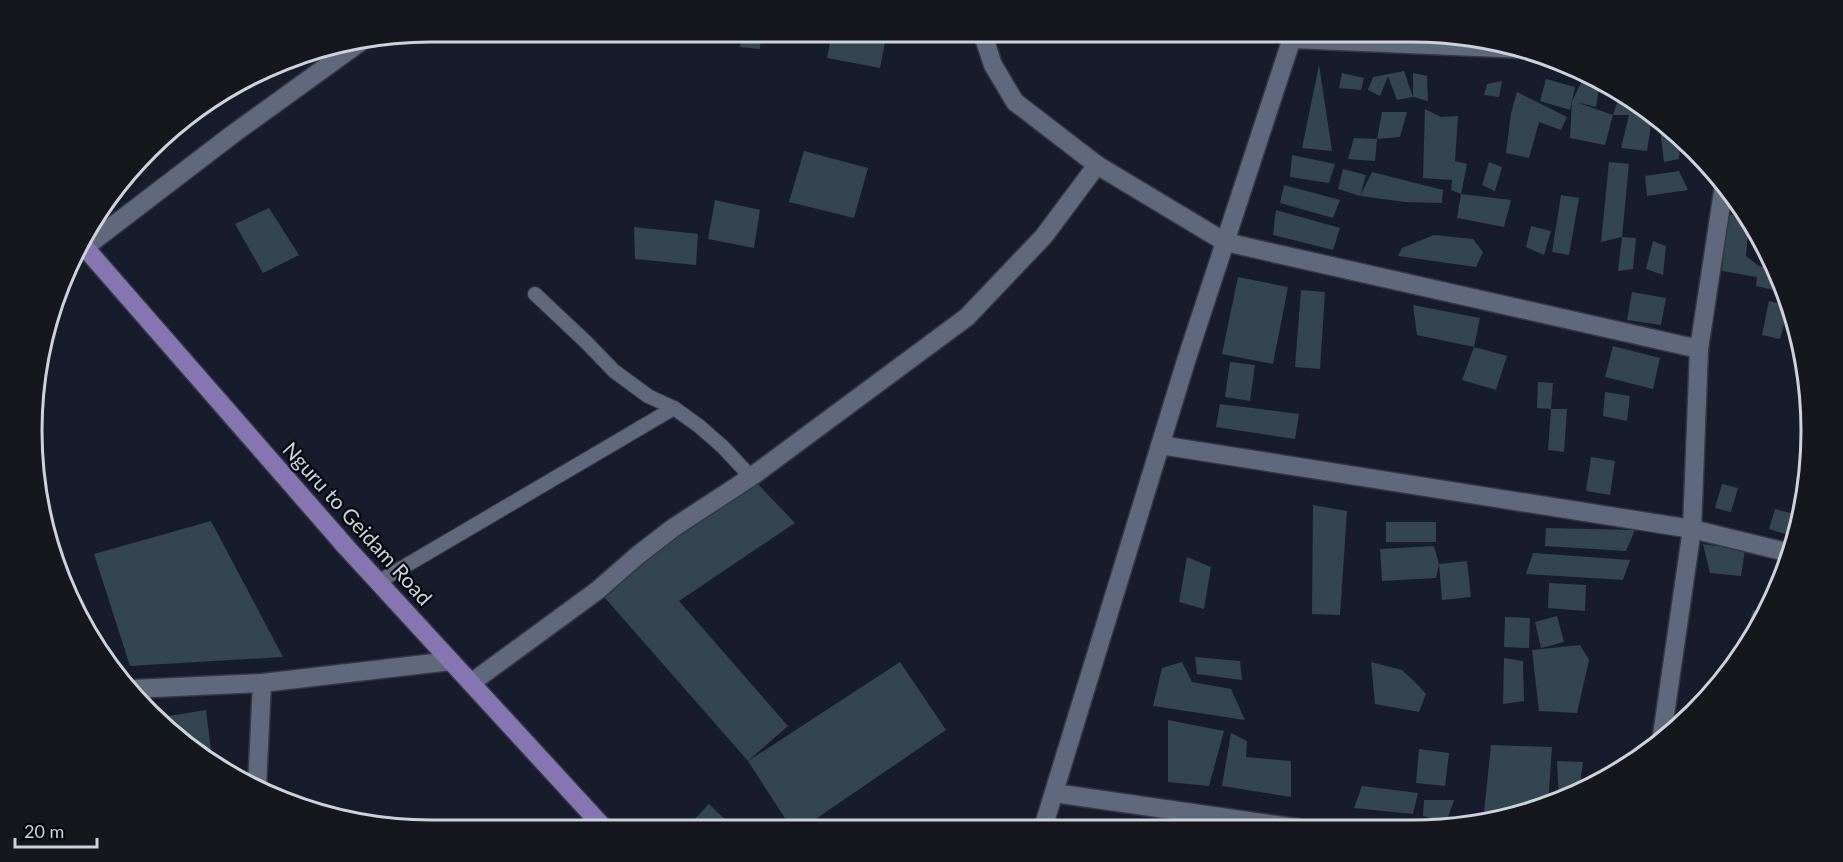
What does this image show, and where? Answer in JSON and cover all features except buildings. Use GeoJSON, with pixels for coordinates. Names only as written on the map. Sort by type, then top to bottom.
{"type":"FeatureCollection","features":[{"type":"Feature","properties":{"kind":"main road","name":"Nguru to Geidam Road"},"geometry":{"type":"LineString","coordinates":[[87,250],[378,582],[597,820]]}},
{"type":"Feature","properties":{"kind":"street"},"geometry":{"type":"LineString","coordinates":[[985,42],[993,65],[1015,102],[1097,165],[1225,242],[1699,349]]}},
{"type":"Feature","properties":{"kind":"street"},"geometry":{"type":"LineString","coordinates":[[1046,820],[1160,446],[1291,42]]}},
{"type":"Feature","properties":{"kind":"street"},"geometry":{"type":"LineString","coordinates":[[1408,42],[1467,46]]}},
{"type":"Feature","properties":{"kind":"street"},"geometry":{"type":"LineString","coordinates":[[94,236],[348,51]]}},
{"type":"Feature","properties":{"kind":"street"},"geometry":{"type":"LineString","coordinates":[[471,683],[597,590],[673,528],[750,477],[967,317],[1044,236],[1097,165]]}},
{"type":"Feature","properties":{"kind":"street"},"geometry":{"type":"LineString","coordinates":[[1663,727],[1692,529],[1699,349],[1722,196]]}},
{"type":"Feature","properties":{"kind":"street"},"geometry":{"type":"LineString","coordinates":[[1160,446],[1692,529],[1782,551]]}},
{"type":"Feature","properties":{"kind":"street"},"geometry":{"type":"LineString","coordinates":[[140,689],[262,683],[450,661]]}},
{"type":"Feature","properties":{"kind":"street"},"geometry":{"type":"LineString","coordinates":[[257,779],[262,683]]}},
{"type":"Feature","properties":{"kind":"street"},"geometry":{"type":"LineString","coordinates":[[1054,793],[1191,820]]}},
{"type":"Feature","properties":{"kind":"lane"},"geometry":{"type":"LineString","coordinates":[[535,294],[614,371],[648,396],[674,408],[723,447],[750,477]]}},
{"type":"Feature","properties":{"kind":"lane"},"geometry":{"type":"LineString","coordinates":[[378,582],[674,408]]}}]}
